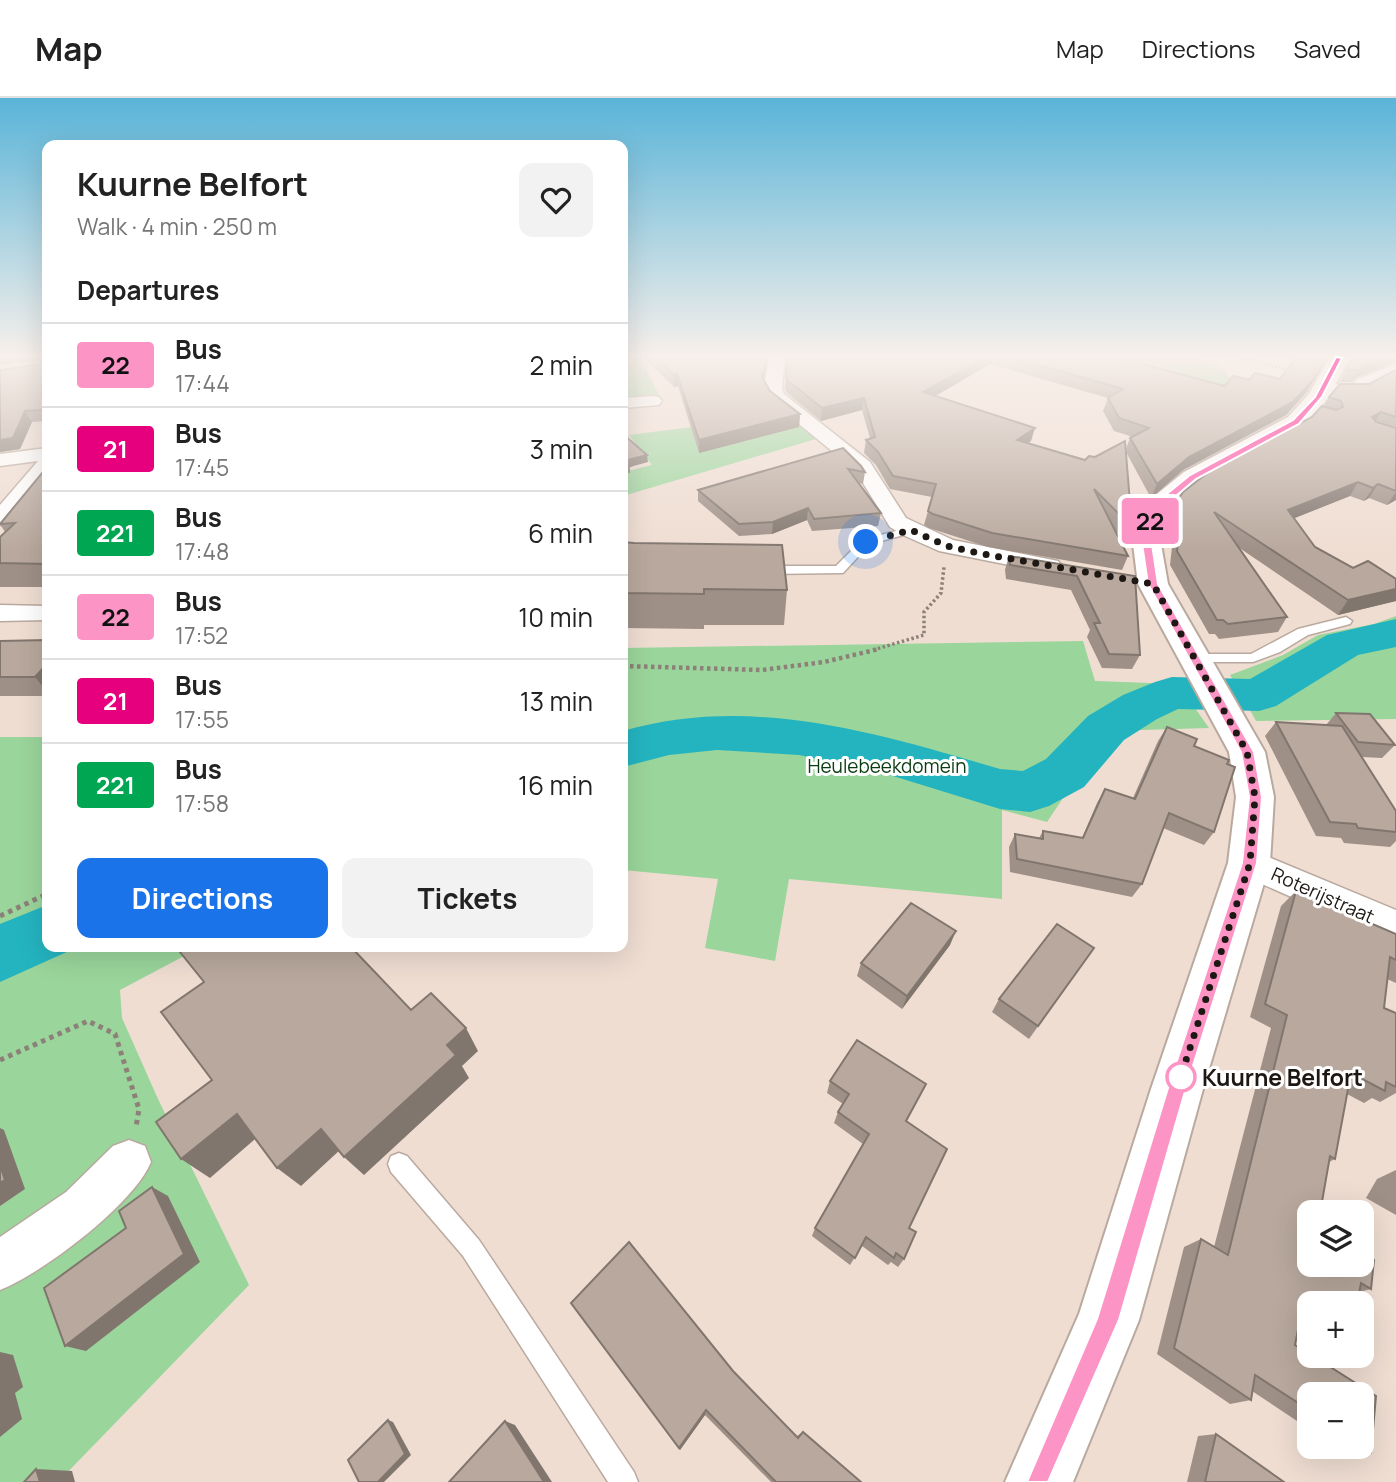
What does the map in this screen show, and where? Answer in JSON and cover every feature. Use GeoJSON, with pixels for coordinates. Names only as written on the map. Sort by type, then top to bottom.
{"type":"FeatureCollection","features":[{"type":"Feature","properties":{"kind":"street"},"geometry":{"type":"LineString","coordinates":[[809,423],[863,466],[898,522],[911,530],[947,546],[1072,570]]}},
{"type":"Feature","properties":{"kind":"street"},"geometry":{"type":"LineString","coordinates":[[1039,1482],[1108,1320],[1177,1088],[1250,863],[1255,797],[1247,752],[1208,682],[1140,581],[1150,521],[1166,499],[1193,477],[1295,423]]}},
{"type":"Feature","properties":{"kind":"street"},"geometry":{"type":"LineString","coordinates":[[0,460],[42,455]]}},
{"type":"Feature","properties":{"kind":"street"},"geometry":{"type":"LineString","coordinates":[[0,518],[42,469]]}},
{"type":"Feature","properties":{"kind":"street"},"geometry":{"type":"LineString","coordinates":[[0,613],[42,613]]}},
{"type":"Feature","properties":{"kind":"street","name":"Roterijstraat"},"geometry":{"type":"LineString","coordinates":[[1250,863],[1396,927]]}},
{"type":"Feature","properties":{"kind":"street"},"geometry":{"type":"LineString","coordinates":[[0,1266],[82,1208],[129,1162]]}},
{"type":"Feature","properties":{"kind":"lane"},"geometry":{"type":"LineString","coordinates":[[758,570],[839,570],[866,542],[911,530]]}},
{"type":"Feature","properties":{"kind":"lane"},"geometry":{"type":"LineString","coordinates":[[1208,682],[1303,632],[1346,621]]}},
{"type":"Feature","properties":{"kind":"lane"},"geometry":{"type":"LineString","coordinates":[[399,1164],[471,1248],[624,1482]]}},
{"type":"Feature","properties":{"kind":"path"},"geometry":{"type":"LineString","coordinates":[[628,666],[761,670],[844,660],[924,635],[923,612],[941,593],[947,546]]}},
{"type":"Feature","properties":{"kind":"path"},"geometry":{"type":"LineString","coordinates":[[0,916],[42,896]]}},
{"type":"Feature","properties":{"kind":"path"},"geometry":{"type":"LineString","coordinates":[[0,1060],[88,1021],[115,1034],[139,1109],[129,1162]]}},
{"type":"Feature","properties":{"kind":"green space"},"geometry":{"type":"Polygon","coordinates":[[[726,423],[795,423],[816,439],[628,495],[628,471],[652,465],[629,435],[726,423]]]}},
{"type":"Feature","properties":{"kind":"green space"},"geometry":{"type":"Polygon","coordinates":[[[1396,616],[1396,626],[1331,644],[1305,659],[1236,685],[1230,675],[1283,655],[1318,635],[1374,624],[1396,616]]]}},
{"type":"Feature","properties":{"kind":"green space","name":"Heulebeekdomein"},"geometry":{"type":"Polygon","coordinates":[[[1083,641],[1095,681],[1178,684],[1209,728],[1108,731],[1047,822],[1002,810],[1002,899],[789,879],[775,961],[705,948],[718,879],[628,870],[628,648],[1083,641]]]}},
{"type":"Feature","properties":{"kind":"green space"},"geometry":{"type":"Polygon","coordinates":[[[1396,641],[1396,719],[1256,721],[1249,708],[1275,698],[1346,652],[1396,641]]]}},
{"type":"Feature","properties":{"kind":"green space"},"geometry":{"type":"Polygon","coordinates":[[[0,737],[42,737],[42,952],[192,952],[120,990],[122,1018],[158,1099],[249,1285],[58,1482],[0,1482],[0,737]]]}},
{"type":"Feature","properties":{"kind":"building"},"geometry":{"type":"Polygon","coordinates":[[[0,423],[20,423],[13,438],[0,440],[0,423]]]}},
{"type":"Feature","properties":{"kind":"building"},"geometry":{"type":"Polygon","coordinates":[[[693,423],[767,423],[699,440],[693,423]]]}},
{"type":"Feature","properties":{"kind":"building"},"geometry":{"type":"Polygon","coordinates":[[[871,423],[1018,423],[1035,428],[1017,440],[1085,460],[1125,441],[1132,527],[1094,489],[1128,556],[992,533],[933,514],[928,511],[936,484],[893,476],[878,452],[866,440],[875,437],[871,423]]]}},
{"type":"Feature","properties":{"kind":"building"},"geometry":{"type":"Polygon","coordinates":[[[1133,423],[1254,423],[1189,457],[1157,484],[1130,438],[1149,428],[1133,423]]]}},
{"type":"Feature","properties":{"kind":"building"},"geometry":{"type":"Polygon","coordinates":[[[1301,423],[1378,423],[1396,428],[1396,491],[1378,484],[1373,488],[1358,482],[1288,510],[1315,547],[1353,568],[1368,561],[1396,579],[1396,589],[1348,600],[1214,512],[1287,617],[1228,624],[1217,620],[1177,551],[1180,524],[1172,508],[1183,492],[1210,471],[1301,423]]]}},
{"type":"Feature","properties":{"kind":"building"},"geometry":{"type":"Polygon","coordinates":[[[628,438],[647,455],[628,460],[628,438]]]}},
{"type":"Feature","properties":{"kind":"building"},"geometry":{"type":"Polygon","coordinates":[[[843,448],[865,472],[848,469],[881,513],[814,519],[808,508],[773,522],[739,524],[698,490],[843,448]]]}},
{"type":"Feature","properties":{"kind":"building"},"geometry":{"type":"Polygon","coordinates":[[[42,473],[42,564],[0,563],[0,537],[15,523],[0,524],[42,473]]]}},
{"type":"Feature","properties":{"kind":"building"},"geometry":{"type":"Polygon","coordinates":[[[628,542],[782,545],[787,590],[704,589],[704,594],[628,593],[628,542]]]}},
{"type":"Feature","properties":{"kind":"building"},"geometry":{"type":"Polygon","coordinates":[[[1009,556],[1135,576],[1140,655],[1109,654],[1094,623],[1100,623],[1077,576],[1010,565],[1009,556]]]}},
{"type":"Feature","properties":{"kind":"building"},"geometry":{"type":"Polygon","coordinates":[[[42,640],[42,669],[35,677],[0,677],[0,641],[42,640]]]}},
{"type":"Feature","properties":{"kind":"building"},"geometry":{"type":"Polygon","coordinates":[[[1336,713],[1370,714],[1395,745],[1358,742],[1336,713]]]}},
{"type":"Feature","properties":{"kind":"building"},"geometry":{"type":"Polygon","coordinates":[[[1276,722],[1342,726],[1396,811],[1396,832],[1330,822],[1276,722]]]}},
{"type":"Feature","properties":{"kind":"building"},"geometry":{"type":"Polygon","coordinates":[[[1167,727],[1197,739],[1194,746],[1229,760],[1227,764],[1235,767],[1214,832],[1169,813],[1142,884],[1017,859],[1015,834],[1043,839],[1043,831],[1083,838],[1105,789],[1135,799],[1167,727]]]}},
{"type":"Feature","properties":{"kind":"building"},"geometry":{"type":"Polygon","coordinates":[[[1296,891],[1396,934],[1396,960],[1390,957],[1384,1008],[1396,1013],[1396,1087],[1386,1082],[1385,1091],[1351,1073],[1335,1159],[1330,1156],[1322,1200],[1297,1200],[1297,1277],[1372,1277],[1371,1289],[1361,1283],[1359,1291],[1297,1291],[1297,1368],[1332,1368],[1354,1382],[1297,1382],[1297,1402],[1255,1375],[1251,1400],[1174,1348],[1201,1239],[1228,1255],[1287,1015],[1265,1004],[1296,891]]]}},
{"type":"Feature","properties":{"kind":"building"},"geometry":{"type":"Polygon","coordinates":[[[911,903],[956,931],[907,996],[861,963],[911,903]]]}},
{"type":"Feature","properties":{"kind":"building"},"geometry":{"type":"Polygon","coordinates":[[[1057,924],[1094,948],[1038,1026],[999,999],[1057,924]]]}},
{"type":"Feature","properties":{"kind":"building"},"geometry":{"type":"Polygon","coordinates":[[[180,952],[356,952],[411,1010],[431,993],[466,1028],[447,1045],[456,1055],[344,1157],[321,1129],[277,1168],[237,1114],[181,1159],[156,1122],[212,1080],[161,1012],[204,982],[180,952]]]}},
{"type":"Feature","properties":{"kind":"building"},"geometry":{"type":"Polygon","coordinates":[[[857,1040],[926,1084],[906,1121],[947,1149],[909,1228],[916,1232],[904,1259],[896,1253],[894,1258],[866,1237],[855,1258],[815,1228],[869,1134],[838,1112],[849,1094],[830,1081],[857,1040]]]}},
{"type":"Feature","properties":{"kind":"building"},"geometry":{"type":"Polygon","coordinates":[[[0,1165],[5,1180],[0,1183],[0,1165]]]}},
{"type":"Feature","properties":{"kind":"building"},"geometry":{"type":"Polygon","coordinates":[[[152,1187],[184,1254],[65,1346],[44,1288],[126,1228],[119,1211],[152,1187]]]}},
{"type":"Feature","properties":{"kind":"building"},"geometry":{"type":"Polygon","coordinates":[[[629,1242],[733,1371],[798,1438],[803,1432],[861,1482],[776,1482],[706,1410],[679,1448],[571,1303],[629,1242]]]}},
{"type":"Feature","properties":{"kind":"building"},"geometry":{"type":"Polygon","coordinates":[[[388,1420],[405,1454],[378,1482],[359,1482],[348,1460],[388,1420]]]}},
{"type":"Feature","properties":{"kind":"building"},"geometry":{"type":"Polygon","coordinates":[[[505,1421],[544,1482],[449,1482],[505,1421]]]}},
{"type":"Feature","properties":{"kind":"building"},"geometry":{"type":"Polygon","coordinates":[[[1216,1434],[1284,1482],[1205,1482],[1216,1434]]]}},
{"type":"Feature","properties":{"kind":"building"},"geometry":{"type":"Polygon","coordinates":[[[36,1469],[40,1482],[24,1482],[36,1469]]]}},
{"type":"Feature","properties":{"kind":"waterway"},"geometry":{"type":"LineString","coordinates":[[628,747],[669,737],[717,732],[799,737],[880,754],[1000,789],[1030,792],[1065,773],[1106,728],[1140,707],[1172,693],[1259,695],[1343,645],[1396,633]]}},
{"type":"Feature","properties":{"kind":"waterway"},"geometry":{"type":"LineString","coordinates":[[0,954],[42,934]]}},
{"type":"Feature","properties":{"kind":"bus line","name":"22"},"geometry":{"type":"LineString","coordinates":[[1039,1482],[1108,1320],[1177,1088],[1250,863],[1255,797],[1247,752],[1153,584],[1147,544],[1150,521],[1166,499],[1193,477],[1295,423]]}},
{"type":"Feature","properties":{"kind":"place","name":"Kuurne Belfort"},"geometry":{"type":"Point","coordinates":[1181,1077]}},
{"type":"Feature","properties":{"kind":"route"},"geometry":{"type":"LineString","coordinates":[[866,542],[911,530],[947,546],[978,553],[1153,584],[1247,752],[1255,797],[1250,863],[1177,1088],[1181,1077]]}}]}
